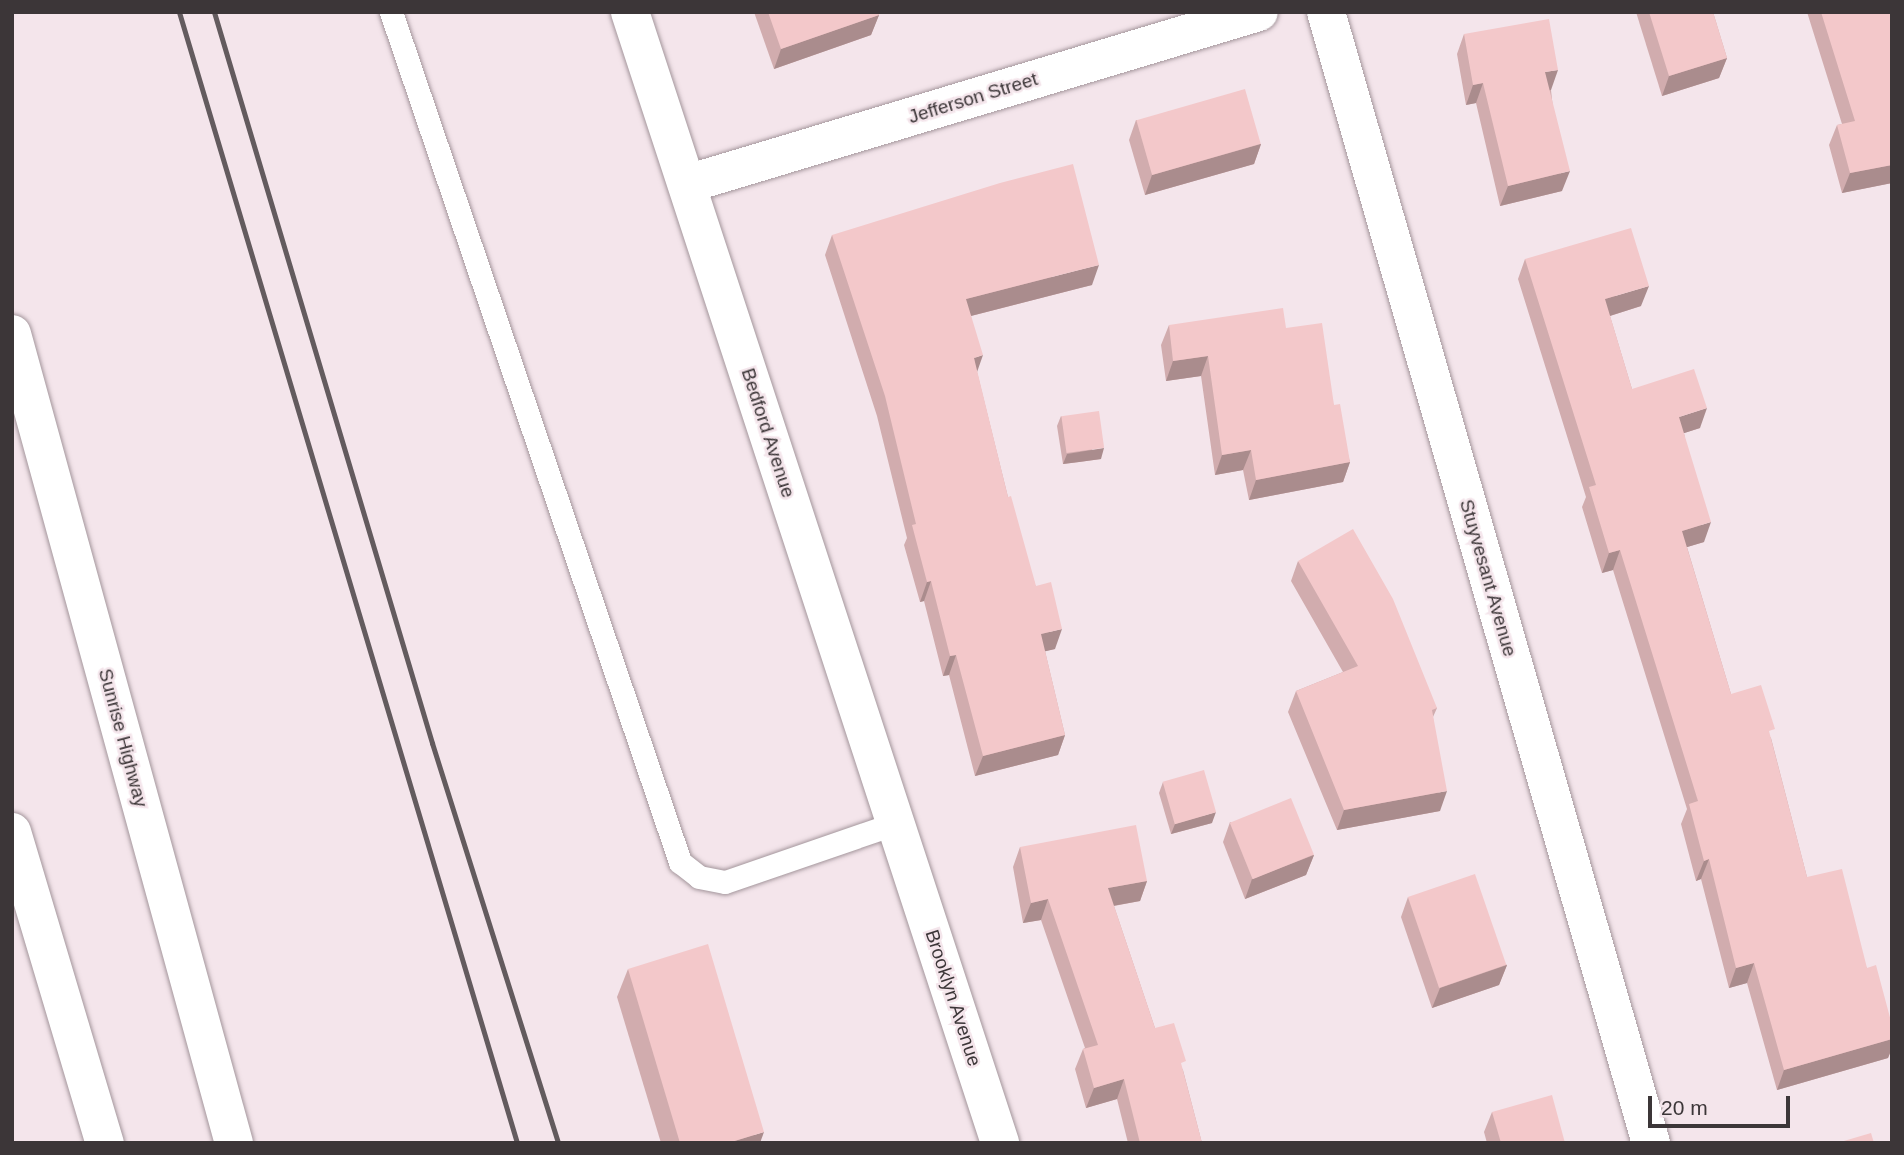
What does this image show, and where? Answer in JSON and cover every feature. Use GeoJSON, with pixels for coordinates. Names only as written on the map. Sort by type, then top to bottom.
{"type":"FeatureCollection","features":[{"type":"Feature","properties":{"kind":"main road","name":"Bedford Avenue"},"geometry":{"type":"LineString","coordinates":[[630,12],[900,839]]}},
{"type":"Feature","properties":{"kind":"main road","name":"Jefferson Street"},"geometry":{"type":"LineString","coordinates":[[687,184],[1259,12]]}},
{"type":"Feature","properties":{"kind":"main road","name":"Stuyvesant Avenue"},"geometry":{"type":"LineString","coordinates":[[1326,12],[1651,1143]]}},
{"type":"Feature","properties":{"kind":"main road","name":"Sunrise Highway"},"geometry":{"type":"LineString","coordinates":[[12,334],[234,1143]]}},
{"type":"Feature","properties":{"kind":"main road"},"geometry":{"type":"LineString","coordinates":[[12,832],[105,1143]]}},
{"type":"Feature","properties":{"kind":"main road","name":"Brooklyn Avenue"},"geometry":{"type":"LineString","coordinates":[[900,839],[1000,1143]]}},
{"type":"Feature","properties":{"kind":"lane"},"geometry":{"type":"LineString","coordinates":[[391,12],[680,862],[699,877],[725,882],[900,839]]}},
{"type":"Feature","properties":{"kind":"building"},"geometry":{"type":"Polygon","coordinates":[[[768,12],[878,12],[879,15],[781,49],[768,12]]]}},
{"type":"Feature","properties":{"kind":"building"},"geometry":{"type":"Polygon","coordinates":[[[1649,12],[1713,12],[1727,58],[1669,76],[1649,12]]]}},
{"type":"Feature","properties":{"kind":"building"},"geometry":{"type":"Polygon","coordinates":[[[1821,12],[1892,12],[1892,165],[1850,173],[1837,125],[1855,121],[1821,12]]]}},
{"type":"Feature","properties":{"kind":"building"},"geometry":{"type":"Polygon","coordinates":[[[1549,19],[1558,70],[1545,72],[1570,171],[1508,186],[1483,83],[1473,85],[1464,34],[1549,19]]]}},
{"type":"Feature","properties":{"kind":"building"},"geometry":{"type":"Polygon","coordinates":[[[1245,89],[1261,144],[1152,175],[1136,120],[1245,89]]]}},
{"type":"Feature","properties":{"kind":"building"},"geometry":{"type":"Polygon","coordinates":[[[1073,164],[1099,265],[966,299],[983,355],[974,358],[1008,497],[1011,496],[1036,586],[1051,582],[1062,629],[1041,634],[1065,735],[983,756],[956,655],[950,656],[931,581],[927,582],[885,396],[832,235],[1000,183],[1073,164]]]}},
{"type":"Feature","properties":{"kind":"building"},"geometry":{"type":"Polygon","coordinates":[[[1631,228],[1649,286],[1605,299],[1632,389],[1694,369],[1707,408],[1679,417],[1711,522],[1682,531],[1731,694],[1761,685],[1775,729],[1769,731],[1807,877],[1842,869],[1867,968],[1876,965],[1892,1025],[1892,1039],[1784,1070],[1754,963],[1736,968],[1709,859],[1704,861],[1689,804],[1698,801],[1620,550],[1609,553],[1589,487],[1596,485],[1525,259],[1631,228]]]}},
{"type":"Feature","properties":{"kind":"building"},"geometry":{"type":"Polygon","coordinates":[[[1283,308],[1286,328],[1322,323],[1334,405],[1340,404],[1350,462],[1256,480],[1251,450],[1222,455],[1208,356],[1173,361],[1169,325],[1283,308]]]}},
{"type":"Feature","properties":{"kind":"building"},"geometry":{"type":"Polygon","coordinates":[[[1099,411],[1104,448],[1067,453],[1061,416],[1099,411]]]}},
{"type":"Feature","properties":{"kind":"building"},"geometry":{"type":"Polygon","coordinates":[[[1353,529],[1393,599],[1437,708],[1432,710],[1447,791],[1344,810],[1296,691],[1358,666],[1298,561],[1353,529]]]}},
{"type":"Feature","properties":{"kind":"building"},"geometry":{"type":"Polygon","coordinates":[[[1204,770],[1216,812],[1175,824],[1163,782],[1204,770]]]}},
{"type":"Feature","properties":{"kind":"building"},"geometry":{"type":"Polygon","coordinates":[[[1291,798],[1314,855],[1253,879],[1230,823],[1291,798]]]}},
{"type":"Feature","properties":{"kind":"building"},"geometry":{"type":"Polygon","coordinates":[[[1136,825],[1147,881],[1108,888],[1155,1028],[1174,1023],[1186,1061],[1181,1063],[1202,1143],[1140,1143],[1124,1079],[1094,1088],[1083,1049],[1098,1045],[1048,899],[1031,903],[1020,847],[1136,825]]]}},
{"type":"Feature","properties":{"kind":"building"},"geometry":{"type":"Polygon","coordinates":[[[1475,874],[1506,965],[1439,988],[1408,897],[1475,874]]]}},
{"type":"Feature","properties":{"kind":"building"},"geometry":{"type":"Polygon","coordinates":[[[708,944],[764,1132],[728,1143],[680,1143],[628,969],[708,944]]]}},
{"type":"Feature","properties":{"kind":"building"},"geometry":{"type":"Polygon","coordinates":[[[1552,1095],[1565,1143],[1501,1143],[1492,1112],[1552,1095]]]}},
{"type":"Feature","properties":{"kind":"building"},"geometry":{"type":"Polygon","coordinates":[[[1871,1133],[1874,1143],[1837,1143],[1871,1133]]]}},
{"type":"Feature","properties":{"kind":"railway"},"geometry":{"type":"LineString","coordinates":[[179,12],[517,1143]]}},
{"type":"Feature","properties":{"kind":"railway"},"geometry":{"type":"LineString","coordinates":[[214,12],[432,743],[558,1143]]}}]}
